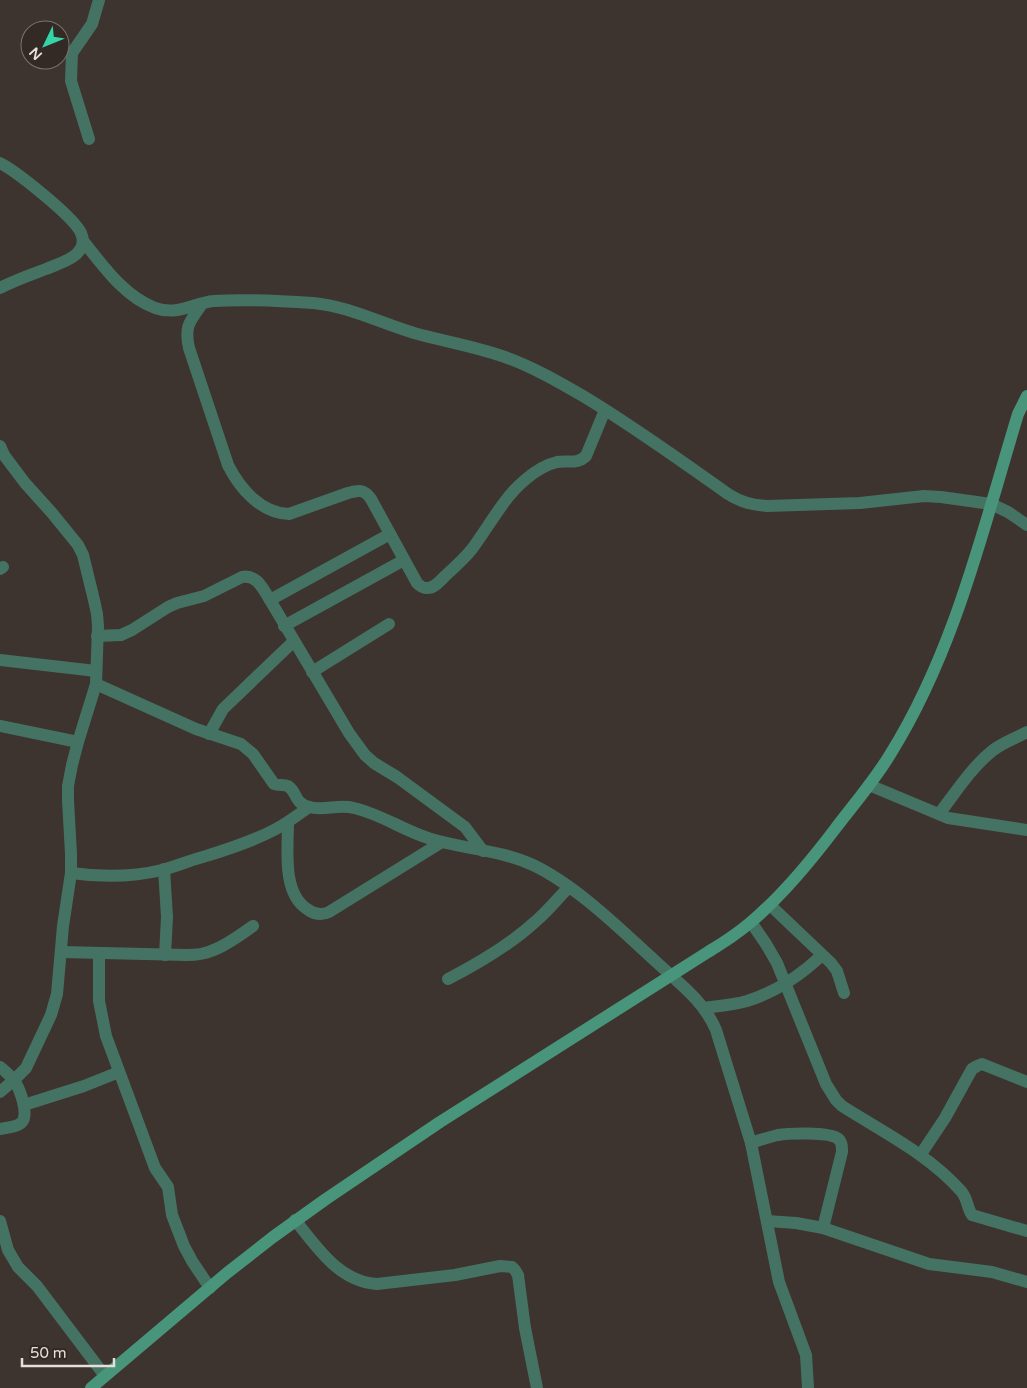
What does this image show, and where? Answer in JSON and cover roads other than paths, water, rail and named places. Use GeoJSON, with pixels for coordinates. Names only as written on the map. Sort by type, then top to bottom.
{"type":"FeatureCollection","features":[{"type":"Feature","properties":{"kind":"main road"},"geometry":{"type":"LineString","coordinates":[[91,1388],[273,1236],[295,1220],[440,1122],[729,938],[770,905],[796,878],[870,785],[912,716],[931,677],[953,622],[1018,414],[1027,396]]}},
{"type":"Feature","properties":{"kind":"street"},"geometry":{"type":"LineString","coordinates":[[89,139],[71,81],[72,53],[92,24],[99,0]]}},
{"type":"Feature","properties":{"kind":"street"},"geometry":{"type":"LineString","coordinates":[[0,163],[15,171],[64,212],[81,232],[84,242],[119,284],[138,299],[155,308],[166,311],[181,310],[213,301],[312,303],[338,307],[413,332],[478,348],[519,362],[554,379],[637,429],[741,502],[767,506],[860,503],[941,496],[991,504],[1008,512],[1027,525]]}},
{"type":"Feature","properties":{"kind":"street"},"geometry":{"type":"LineString","coordinates":[[0,288],[73,257],[84,242]]}},
{"type":"Feature","properties":{"kind":"street"},"geometry":{"type":"LineString","coordinates":[[202,304],[192,319],[186,336],[228,465],[244,490],[267,509],[281,514],[289,514],[357,490],[363,490],[371,499],[416,583],[421,587],[432,587],[462,560],[503,503],[529,477],[557,462],[576,462],[586,456],[605,410]]}},
{"type":"Feature","properties":{"kind":"street"},"geometry":{"type":"LineString","coordinates":[[0,446],[4,455],[25,483],[78,545],[83,555],[97,614],[96,684],[78,742],[68,786],[70,873],[57,994],[51,1015],[26,1068],[0,1092]]}},
{"type":"Feature","properties":{"kind":"street"},"geometry":{"type":"LineString","coordinates":[[270,600],[390,534]]}},
{"type":"Feature","properties":{"kind":"street"},"geometry":{"type":"LineString","coordinates":[[284,626],[404,560]]}},
{"type":"Feature","properties":{"kind":"street"},"geometry":{"type":"LineString","coordinates":[[97,636],[121,635],[177,603],[204,596],[242,577],[253,577],[258,581],[270,600],[349,734],[365,755],[465,826],[484,851]]}},
{"type":"Feature","properties":{"kind":"street"},"geometry":{"type":"LineString","coordinates":[[312,672],[389,624]]}},
{"type":"Feature","properties":{"kind":"street"},"geometry":{"type":"LineString","coordinates":[[209,734],[223,709],[294,641]]}},
{"type":"Feature","properties":{"kind":"street"},"geometry":{"type":"LineString","coordinates":[[0,660],[96,671]]}},
{"type":"Feature","properties":{"kind":"street"},"geometry":{"type":"LineString","coordinates":[[96,684],[138,704],[209,734],[233,741],[248,749],[274,784],[277,786],[286,785],[292,790],[298,802],[309,807],[352,807],[426,837],[502,854],[533,865],[569,887],[619,928],[698,1000],[711,1018],[716,1030],[752,1142],[779,1282],[806,1355],[808,1388]]}},
{"type":"Feature","properties":{"kind":"street"},"geometry":{"type":"LineString","coordinates":[[0,726],[78,742]]}},
{"type":"Feature","properties":{"kind":"street"},"geometry":{"type":"LineString","coordinates":[[939,814],[982,760],[994,749],[1027,732]]}},
{"type":"Feature","properties":{"kind":"street"},"geometry":{"type":"LineString","coordinates":[[870,785],[957,820],[1027,830]]}},
{"type":"Feature","properties":{"kind":"street"},"geometry":{"type":"LineString","coordinates":[[70,873],[88,875],[136,874],[164,869],[256,838],[288,822],[309,807]]}},
{"type":"Feature","properties":{"kind":"street"},"geometry":{"type":"LineString","coordinates":[[288,822],[288,861],[291,885],[297,901],[309,911],[324,915],[442,842]]}},
{"type":"Feature","properties":{"kind":"street"},"geometry":{"type":"LineString","coordinates":[[164,869],[168,917],[165,955]]}},
{"type":"Feature","properties":{"kind":"street"},"geometry":{"type":"LineString","coordinates":[[448,979],[475,965],[523,932],[542,916],[569,887]]}},
{"type":"Feature","properties":{"kind":"street"},"geometry":{"type":"LineString","coordinates":[[770,905],[822,954],[837,971],[844,993]]}},
{"type":"Feature","properties":{"kind":"street"},"geometry":{"type":"LineString","coordinates":[[751,922],[772,953],[826,1084],[836,1100],[855,1114],[920,1154],[962,1192],[972,1215],[1027,1231]]}},
{"type":"Feature","properties":{"kind":"street"},"geometry":{"type":"LineString","coordinates":[[61,952],[165,955],[211,952],[253,926]]}},
{"type":"Feature","properties":{"kind":"street"},"geometry":{"type":"LineString","coordinates":[[98,954],[98,1001],[106,1036],[155,1168],[168,1187],[172,1215],[184,1246],[210,1288]]}},
{"type":"Feature","properties":{"kind":"street"},"geometry":{"type":"LineString","coordinates":[[704,1008],[747,1001],[786,984],[804,972],[822,954]]}},
{"type":"Feature","properties":{"kind":"street"},"geometry":{"type":"LineString","coordinates":[[920,1154],[945,1118],[972,1069],[982,1064],[1027,1082]]}},
{"type":"Feature","properties":{"kind":"street"},"geometry":{"type":"LineString","coordinates":[[0,1067],[14,1080],[24,1105],[24,1120],[20,1124],[0,1129]]}},
{"type":"Feature","properties":{"kind":"street"},"geometry":{"type":"LineString","coordinates":[[24,1105],[84,1086],[119,1072]]}},
{"type":"Feature","properties":{"kind":"street"},"geometry":{"type":"LineString","coordinates":[[752,1142],[778,1135],[796,1134],[825,1134],[841,1142],[842,1152],[823,1228]]}},
{"type":"Feature","properties":{"kind":"street"},"geometry":{"type":"LineString","coordinates":[[295,1220],[338,1269],[347,1276],[367,1284],[454,1275],[500,1266],[512,1267],[518,1276],[523,1316],[537,1388]]}},
{"type":"Feature","properties":{"kind":"street"},"geometry":{"type":"LineString","coordinates":[[0,1221],[8,1250],[18,1267],[37,1286],[106,1376]]}},
{"type":"Feature","properties":{"kind":"street"},"geometry":{"type":"LineString","coordinates":[[767,1221],[796,1223],[823,1228],[929,1264],[992,1272],[1027,1282]]}}]}
